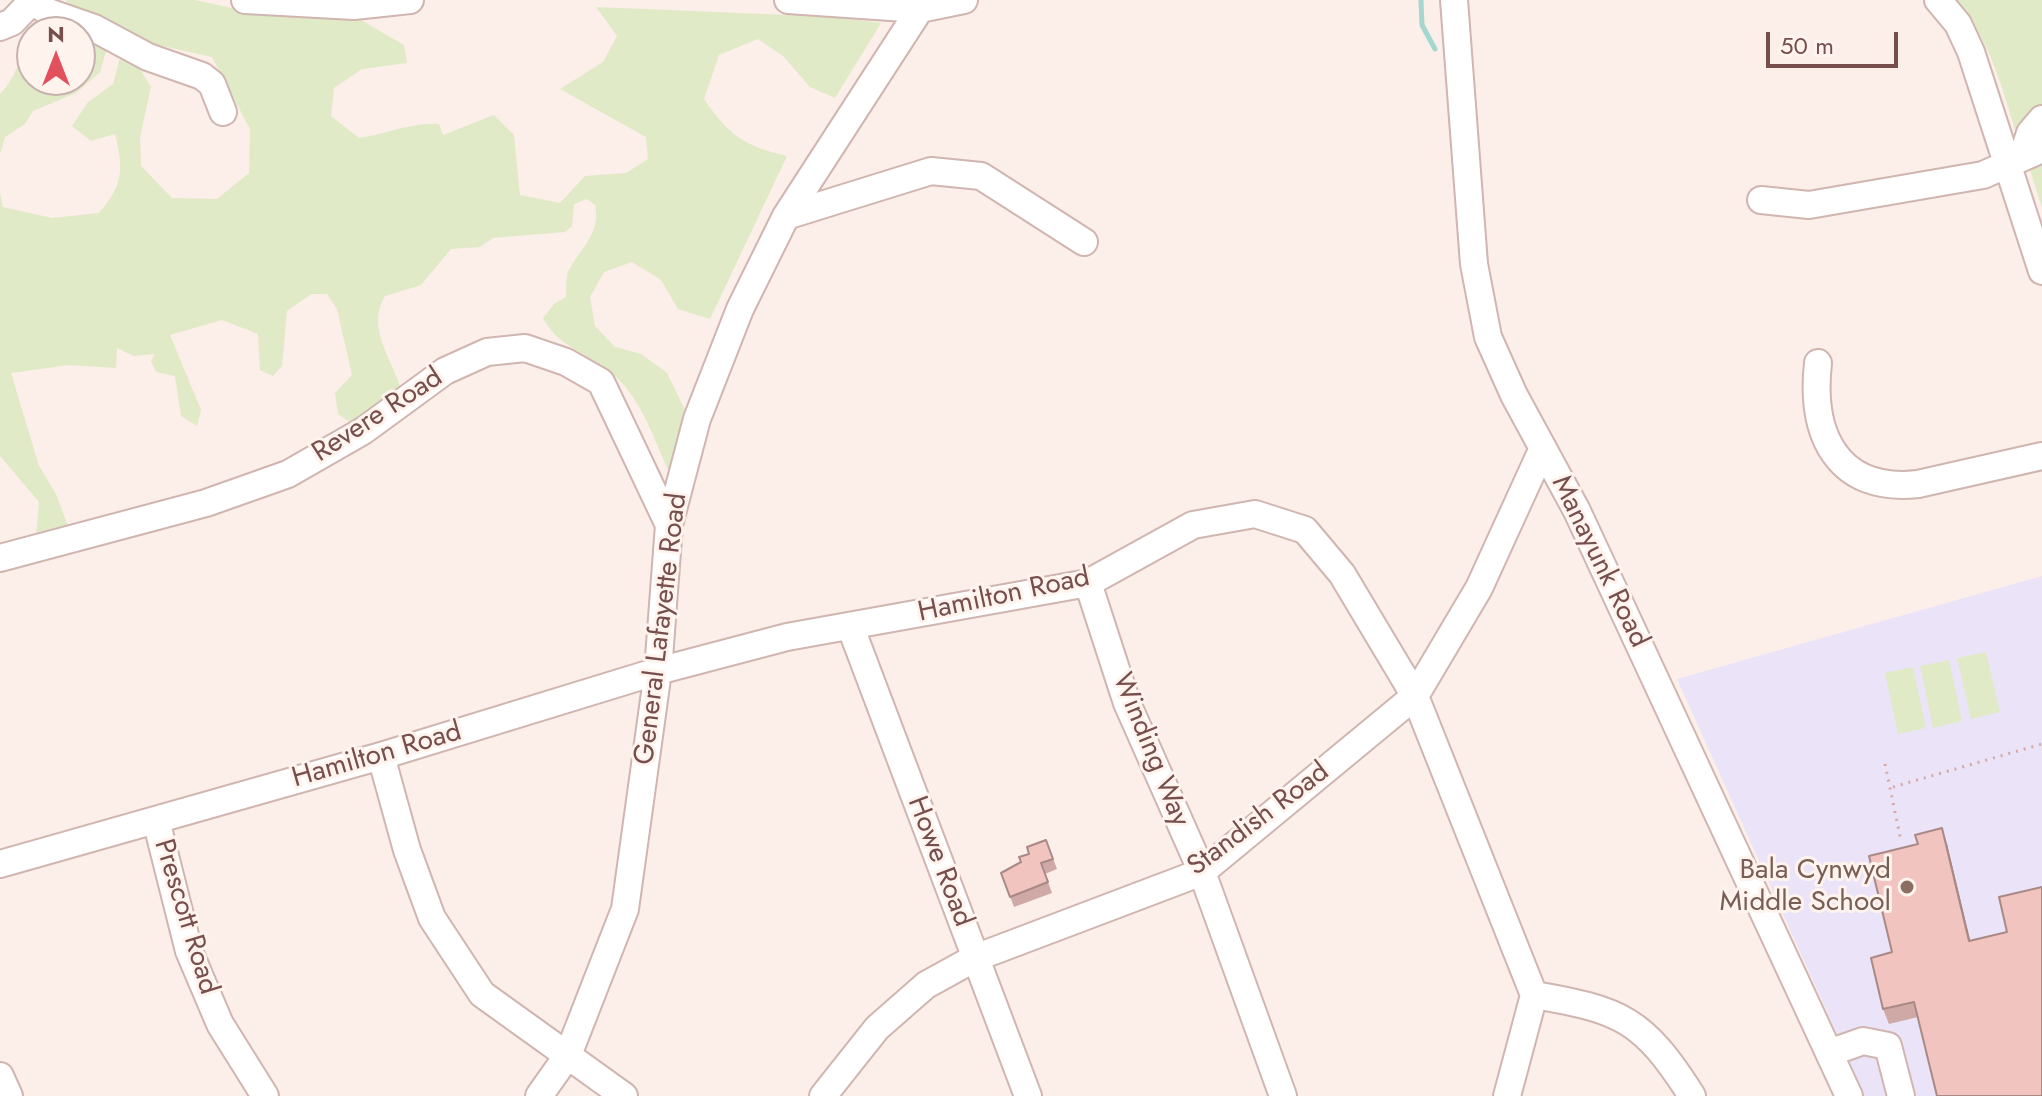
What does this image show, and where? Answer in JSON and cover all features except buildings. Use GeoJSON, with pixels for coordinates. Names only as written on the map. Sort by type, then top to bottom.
{"type":"FeatureCollection","features":[{"type":"Feature","properties":{"kind":"street"},"geometry":{"type":"LineString","coordinates":[[245,0],[410,0]]}},
{"type":"Feature","properties":{"kind":"street"},"geometry":{"type":"LineString","coordinates":[[788,0],[920,9],[964,0]]}},
{"type":"Feature","properties":{"kind":"street","name":"Manayunk Road"},"geometry":{"type":"LineString","coordinates":[[1454,0],[1459,85],[1482,312],[1499,364],[1577,511],[1849,1096]]}},
{"type":"Feature","properties":{"kind":"street"},"geometry":{"type":"LineString","coordinates":[[1938,0],[1958,24],[2024,156],[2042,271]]}},
{"type":"Feature","properties":{"kind":"street"},"geometry":{"type":"LineString","coordinates":[[0,27],[12,22],[32,1],[148,57],[202,76],[212,84],[223,112]]}},
{"type":"Feature","properties":{"kind":"street","name":"General Lafayette Road"},"geometry":{"type":"LineString","coordinates":[[539,1096],[568,1055],[625,909],[658,671],[669,525],[697,419],[740,309],[786,216],[920,9]]}},
{"type":"Feature","properties":{"kind":"street"},"geometry":{"type":"LineString","coordinates":[[2024,156],[2030,133],[2042,119]]}},
{"type":"Feature","properties":{"kind":"street"},"geometry":{"type":"LineString","coordinates":[[1761,200],[1784,204],[1834,201],[1983,175],[2024,156]]}},
{"type":"Feature","properties":{"kind":"street"},"geometry":{"type":"LineString","coordinates":[[786,216],[931,171],[981,176],[1084,242]]}},
{"type":"Feature","properties":{"kind":"street","name":"Revere Road"},"geometry":{"type":"LineString","coordinates":[[0,558],[206,503],[288,474],[363,431],[445,371],[487,352],[525,348],[566,362],[601,382],[669,525]]}},
{"type":"Feature","properties":{"kind":"street"},"geometry":{"type":"LineString","coordinates":[[1818,363],[1816,402],[1822,433],[1839,460],[1865,479],[1899,486],[1918,484],[2042,456]]}},
{"type":"Feature","properties":{"kind":"street","name":"Standish Road"},"geometry":{"type":"LineString","coordinates":[[823,1096],[877,1028],[926,985],[975,958],[1202,872],[1415,696],[1479,588],[1543,448]]}},
{"type":"Feature","properties":{"kind":"street","name":"Hamilton Road"},"geometry":{"type":"LineString","coordinates":[[0,864],[381,756],[658,671],[787,637],[851,628],[1088,583],[1193,525],[1255,514],[1305,530],[1342,574],[1415,696],[1534,995]]}},
{"type":"Feature","properties":{"kind":"street","name":"Winding Way"},"geometry":{"type":"LineString","coordinates":[[1088,583],[1127,703],[1202,872],[1283,1096]]}},
{"type":"Feature","properties":{"kind":"street","name":"Howe Road"},"geometry":{"type":"LineString","coordinates":[[851,628],[1028,1096]]}},
{"type":"Feature","properties":{"kind":"street"},"geometry":{"type":"LineString","coordinates":[[381,756],[407,850],[432,918],[482,994],[624,1096]]}},
{"type":"Feature","properties":{"kind":"street","name":"Prescott Road"},"geometry":{"type":"LineString","coordinates":[[156,820],[189,951],[220,1024],[265,1096]]}},
{"type":"Feature","properties":{"kind":"street"},"geometry":{"type":"LineString","coordinates":[[1507,1096],[1534,995],[1583,1004],[1629,1019],[1669,1060],[1692,1096]]}},
{"type":"Feature","properties":{"kind":"street"},"geometry":{"type":"LineString","coordinates":[[1829,1053],[1863,1041],[1888,1046],[1901,1096]]}},
{"type":"Feature","properties":{"kind":"street"},"geometry":{"type":"LineString","coordinates":[[0,1076],[9,1096]]}},
{"type":"Feature","properties":{"kind":"path"},"geometry":{"type":"LineString","coordinates":[[1893,787],[2042,744]]}},
{"type":"Feature","properties":{"kind":"path"},"geometry":{"type":"LineString","coordinates":[[1885,764],[1893,787],[1901,841]]}},
{"type":"Feature","properties":{"kind":"shaded area","name":"Bala Cynwyd Middle School"},"geometry":{"type":"Polygon","coordinates":[[[2042,576],[2042,1096],[1865,1096],[1677,679],[2042,576]]]}},
{"type":"Feature","properties":{"kind":"green space"},"geometry":{"type":"Polygon","coordinates":[[[67,0],[195,0],[254,13],[359,19],[404,45],[407,63],[362,69],[334,88],[331,116],[359,138],[429,124],[439,124],[443,135],[494,115],[514,135],[520,195],[560,203],[585,176],[626,173],[648,159],[646,137],[560,89],[603,62],[617,36],[596,7],[837,17],[881,23],[835,98],[810,87],[783,56],[758,39],[719,55],[704,99],[721,122],[738,137],[759,148],[787,156],[710,319],[678,309],[661,280],[632,262],[604,272],[590,297],[595,326],[615,347],[641,354],[667,373],[685,410],[670,474],[633,397],[615,376],[557,336],[543,318],[554,304],[566,297],[568,273],[593,232],[595,205],[587,199],[574,204],[572,226],[565,232],[493,238],[480,247],[451,249],[421,285],[385,296],[378,319],[379,331],[401,389],[354,425],[338,414],[335,393],[352,375],[337,309],[327,294],[311,294],[287,311],[282,366],[273,376],[260,370],[258,334],[222,320],[170,335],[201,410],[197,426],[181,416],[175,376],[156,372],[151,361],[155,354],[134,356],[117,348],[116,368],[69,365],[11,373],[39,466],[56,494],[68,526],[36,537],[39,502],[0,456],[0,193],[3,207],[52,218],[99,213],[113,194],[119,176],[120,158],[115,134],[91,141],[72,126],[88,102],[113,84],[120,58],[140,69],[151,87],[140,137],[141,166],[172,198],[217,199],[249,173],[250,129],[212,57],[140,41],[96,22],[96,16],[83,16],[63,7],[67,0]]]}},
{"type":"Feature","properties":{"kind":"green space"},"geometry":{"type":"Polygon","coordinates":[[[1954,0],[2042,0],[2042,138],[2020,146],[1987,50],[1967,15],[1954,0]]]}},
{"type":"Feature","properties":{"kind":"green space"},"geometry":{"type":"Polygon","coordinates":[[[96,42],[107,48],[100,72],[96,76],[96,42]]]}},
{"type":"Feature","properties":{"kind":"green space"},"geometry":{"type":"Polygon","coordinates":[[[16,69],[16,96],[69,96],[33,111],[25,124],[5,137],[0,154],[0,94],[16,69]]]}},
{"type":"Feature","properties":{"kind":"green space"},"geometry":{"type":"Polygon","coordinates":[[[2042,163],[2042,208],[2029,167],[2042,163]]]}},
{"type":"Feature","properties":{"kind":"green space"},"geometry":{"type":"Polygon","coordinates":[[[1986,652],[2000,712],[1971,719],[1957,658],[1986,652]]]}},
{"type":"Feature","properties":{"kind":"green space"},"geometry":{"type":"Polygon","coordinates":[[[1949,660],[1962,721],[1933,728],[1920,666],[1949,660]]]}},
{"type":"Feature","properties":{"kind":"green space"},"geometry":{"type":"Polygon","coordinates":[[[1913,667],[1926,728],[1898,734],[1885,673],[1913,667]]]}},
{"type":"Feature","properties":{"kind":"waterway"},"geometry":{"type":"LineString","coordinates":[[1421,0],[1422,25],[1435,49]]}},
{"type":"Feature","properties":{"kind":"place","name":"Bala Cynwyd Middle School"},"geometry":{"type":"Point","coordinates":[1907,887]}}]}
